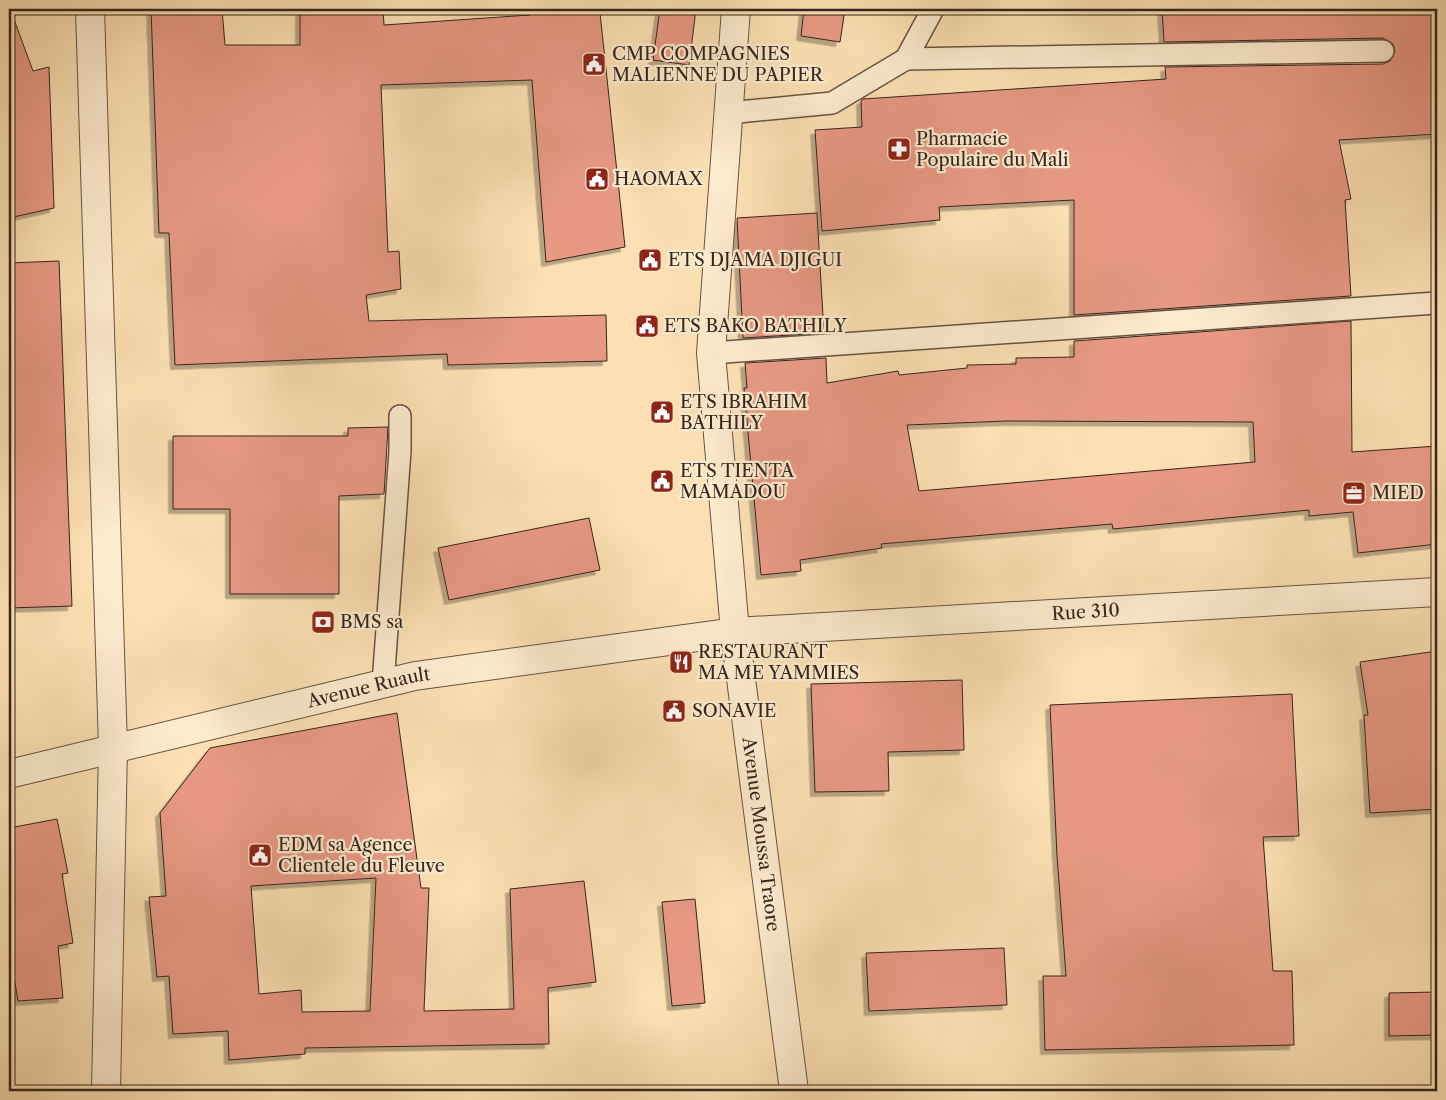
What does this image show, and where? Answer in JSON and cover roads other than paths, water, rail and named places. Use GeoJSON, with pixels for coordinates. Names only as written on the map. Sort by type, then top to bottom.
{"type":"FeatureCollection","features":[{"type":"Feature","properties":{"kind":"street"},"geometry":{"type":"LineString","coordinates":[[90,9],[113,748],[106,1091]]}},
{"type":"Feature","properties":{"kind":"street","name":"Avenue Moussa Traore"},"geometry":{"type":"LineString","coordinates":[[736,9],[711,353],[735,632],[794,1091]]}},
{"type":"Feature","properties":{"kind":"street","name":"Rue 310"},"geometry":{"type":"LineString","coordinates":[[735,632],[1437,592]]}},
{"type":"Feature","properties":{"kind":"street","name":"Avenue Ruault"},"geometry":{"type":"LineString","coordinates":[[9,774],[415,676],[735,632]]}},
{"type":"Feature","properties":{"kind":"lane"},"geometry":{"type":"LineString","coordinates":[[906,59],[933,9]]}},
{"type":"Feature","properties":{"kind":"lane"},"geometry":{"type":"LineString","coordinates":[[728,113],[832,103],[906,59],[1383,51]]}},
{"type":"Feature","properties":{"kind":"lane"},"geometry":{"type":"LineString","coordinates":[[711,353],[1436,303]]}},
{"type":"Feature","properties":{"kind":"lane"},"geometry":{"type":"LineString","coordinates":[[383,684],[400,451],[400,416]]}},
{"type":"Feature","properties":{"kind":"place","name":"CMP COMPAGNIES MALIENNE DU PAPIER"},"geometry":{"type":"Point","coordinates":[594,64]}},
{"type":"Feature","properties":{"kind":"place","name":"Pharmacie Populaire du Mali"},"geometry":{"type":"Point","coordinates":[899,149]}},
{"type":"Feature","properties":{"kind":"place","name":"HAOMAX"},"geometry":{"type":"Point","coordinates":[597,179]}},
{"type":"Feature","properties":{"kind":"place","name":"ETS DJAMA DJIGUI"},"geometry":{"type":"Point","coordinates":[650,260]}},
{"type":"Feature","properties":{"kind":"place","name":"ETS BAKO BATHILY"},"geometry":{"type":"Point","coordinates":[647,326]}},
{"type":"Feature","properties":{"kind":"place","name":"ETS IBRAHIM BATHILY"},"geometry":{"type":"Point","coordinates":[662,412]}},
{"type":"Feature","properties":{"kind":"place","name":"ETS TIENTA MAMADOU"},"geometry":{"type":"Point","coordinates":[662,481]}},
{"type":"Feature","properties":{"kind":"place","name":"MIED"},"geometry":{"type":"Point","coordinates":[1354,493]}},
{"type":"Feature","properties":{"kind":"place","name":"BMS sa"},"geometry":{"type":"Point","coordinates":[323,622]}},
{"type":"Feature","properties":{"kind":"place","name":"RESTAURANT MA ME YAMMIES"},"geometry":{"type":"Point","coordinates":[681,662]}},
{"type":"Feature","properties":{"kind":"place","name":"SONAVIE"},"geometry":{"type":"Point","coordinates":[674,711]}},
{"type":"Feature","properties":{"kind":"place","name":"EDM sa Agence Clientele du Fleuve"},"geometry":{"type":"Point","coordinates":[260,855]}}]}
